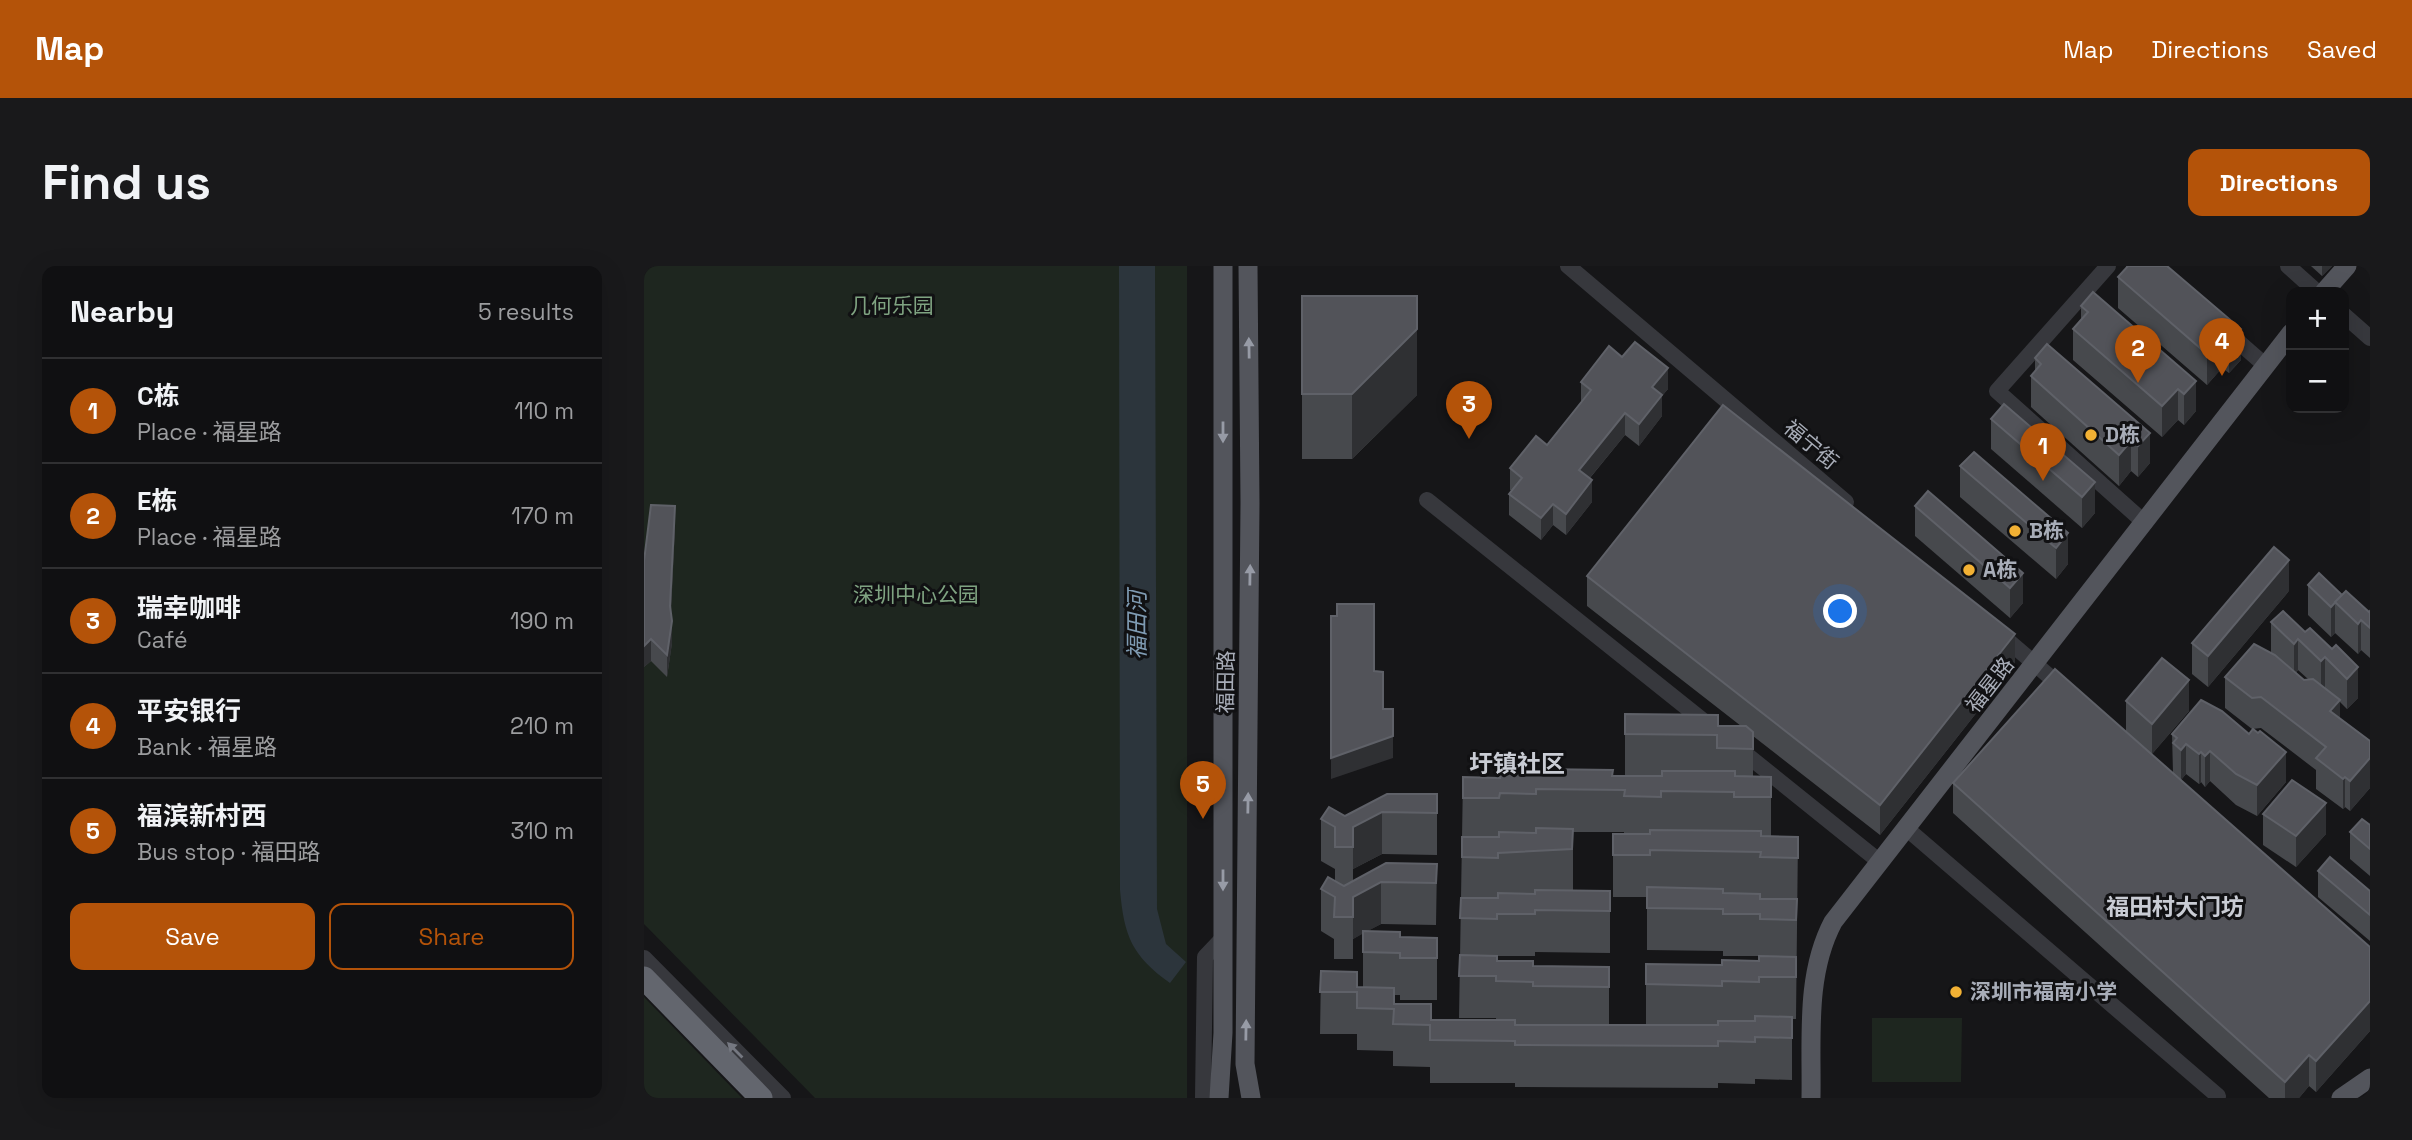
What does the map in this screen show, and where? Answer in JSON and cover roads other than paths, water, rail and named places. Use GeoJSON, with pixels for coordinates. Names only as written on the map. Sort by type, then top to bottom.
{"type":"FeatureCollection","features":[{"type":"Feature","properties":{"kind":"highway"},"geometry":{"type":"LineString","coordinates":[[644,978],[761,1098]]}},
{"type":"Feature","properties":{"kind":"main road","name":"福田路"},"geometry":{"type":"LineString","coordinates":[[1219,1098],[1223,1072],[1223,266]]}},
{"type":"Feature","properties":{"kind":"main road","name":"福田路"},"geometry":{"type":"LineString","coordinates":[[1248,266],[1250,517],[1245,1064],[1251,1098]]}},
{"type":"Feature","properties":{"kind":"main road"},"geometry":{"type":"LineString","coordinates":[[2329,287],[2347,266]]}},
{"type":"Feature","properties":{"kind":"main road","name":"福星路"},"geometry":{"type":"LineString","coordinates":[[1811,1098],[1817,961],[1833,922],[2286,340]]}},
{"type":"Feature","properties":{"kind":"main road"},"geometry":{"type":"LineString","coordinates":[[2341,1098],[2370,1078]]}},
{"type":"Feature","properties":{"kind":"street","name":"福宁街"},"geometry":{"type":"LineString","coordinates":[[1568,266],[1855,510]]}},
{"type":"Feature","properties":{"kind":"street"},"geometry":{"type":"LineString","coordinates":[[2108,266],[1997,391],[2145,523]]}},
{"type":"Feature","properties":{"kind":"street"},"geometry":{"type":"LineString","coordinates":[[2288,266],[2311,287]]}},
{"type":"Feature","properties":{"kind":"street"},"geometry":{"type":"LineString","coordinates":[[2349,319],[2370,338]]}},
{"type":"Feature","properties":{"kind":"street"},"geometry":{"type":"LineString","coordinates":[[2214,320],[2266,366]]}},
{"type":"Feature","properties":{"kind":"street"},"geometry":{"type":"LineString","coordinates":[[1427,500],[1880,862]]}},
{"type":"Feature","properties":{"kind":"street"},"geometry":{"type":"LineString","coordinates":[[1983,619],[2077,701]]}},
{"type":"Feature","properties":{"kind":"street"},"geometry":{"type":"LineString","coordinates":[[1906,828],[2218,1096]]}},
{"type":"Feature","properties":{"kind":"street"},"geometry":{"type":"LineString","coordinates":[[1203,1098],[1205,957],[1223,938]]}},
{"type":"Feature","properties":{"kind":"street"},"geometry":{"type":"LineString","coordinates":[[644,958],[783,1098]]}},
{"type":"Feature","properties":{"kind":"water","name":"福田河"},"geometry":{"type":"Polygon","coordinates":[[[1119,266],[1155,266],[1157,909],[1166,944],[1186,962],[1170,983],[1147,964],[1132,944],[1124,920],[1120,890],[1119,266]]]}},
{"type":"Feature","properties":{"kind":"place","name":"平安银行"},"geometry":{"type":"Point","coordinates":[2222,376]}},
{"type":"Feature","properties":{"kind":"place","name":"E栋"},"geometry":{"type":"Point","coordinates":[2138,383]}},
{"type":"Feature","properties":{"kind":"place","name":"D栋"},"geometry":{"type":"Point","coordinates":[2091,435]}},
{"type":"Feature","properties":{"kind":"place","name":"瑞幸咖啡"},"geometry":{"type":"Point","coordinates":[1469,439]}},
{"type":"Feature","properties":{"kind":"place","name":"C栋"},"geometry":{"type":"Point","coordinates":[2043,481]}},
{"type":"Feature","properties":{"kind":"place","name":"B栋"},"geometry":{"type":"Point","coordinates":[2015,531]}},
{"type":"Feature","properties":{"kind":"place","name":"A栋"},"geometry":{"type":"Point","coordinates":[1969,570]}},
{"type":"Feature","properties":{"kind":"place","name":"福滨新村西"},"geometry":{"type":"Point","coordinates":[1203,819]}},
{"type":"Feature","properties":{"kind":"place","name":"深圳市福南小学"},"geometry":{"type":"Point","coordinates":[1956,992]}},
{"type":"Feature","properties":{"kind":"district","name":"圩镇社区"},"geometry":{"type":"Point","coordinates":[1517,764]}},
{"type":"Feature","properties":{"kind":"district","name":"福田村大门坊"},"geometry":{"type":"Point","coordinates":[2175,907]}},
{"type":"Feature","properties":{"kind":"park label","name":"几何乐园"},"geometry":{"type":"Point","coordinates":[892,306]}},
{"type":"Feature","properties":{"kind":"park label","name":"深圳中心公园"},"geometry":{"type":"Point","coordinates":[916,595]}}]}
